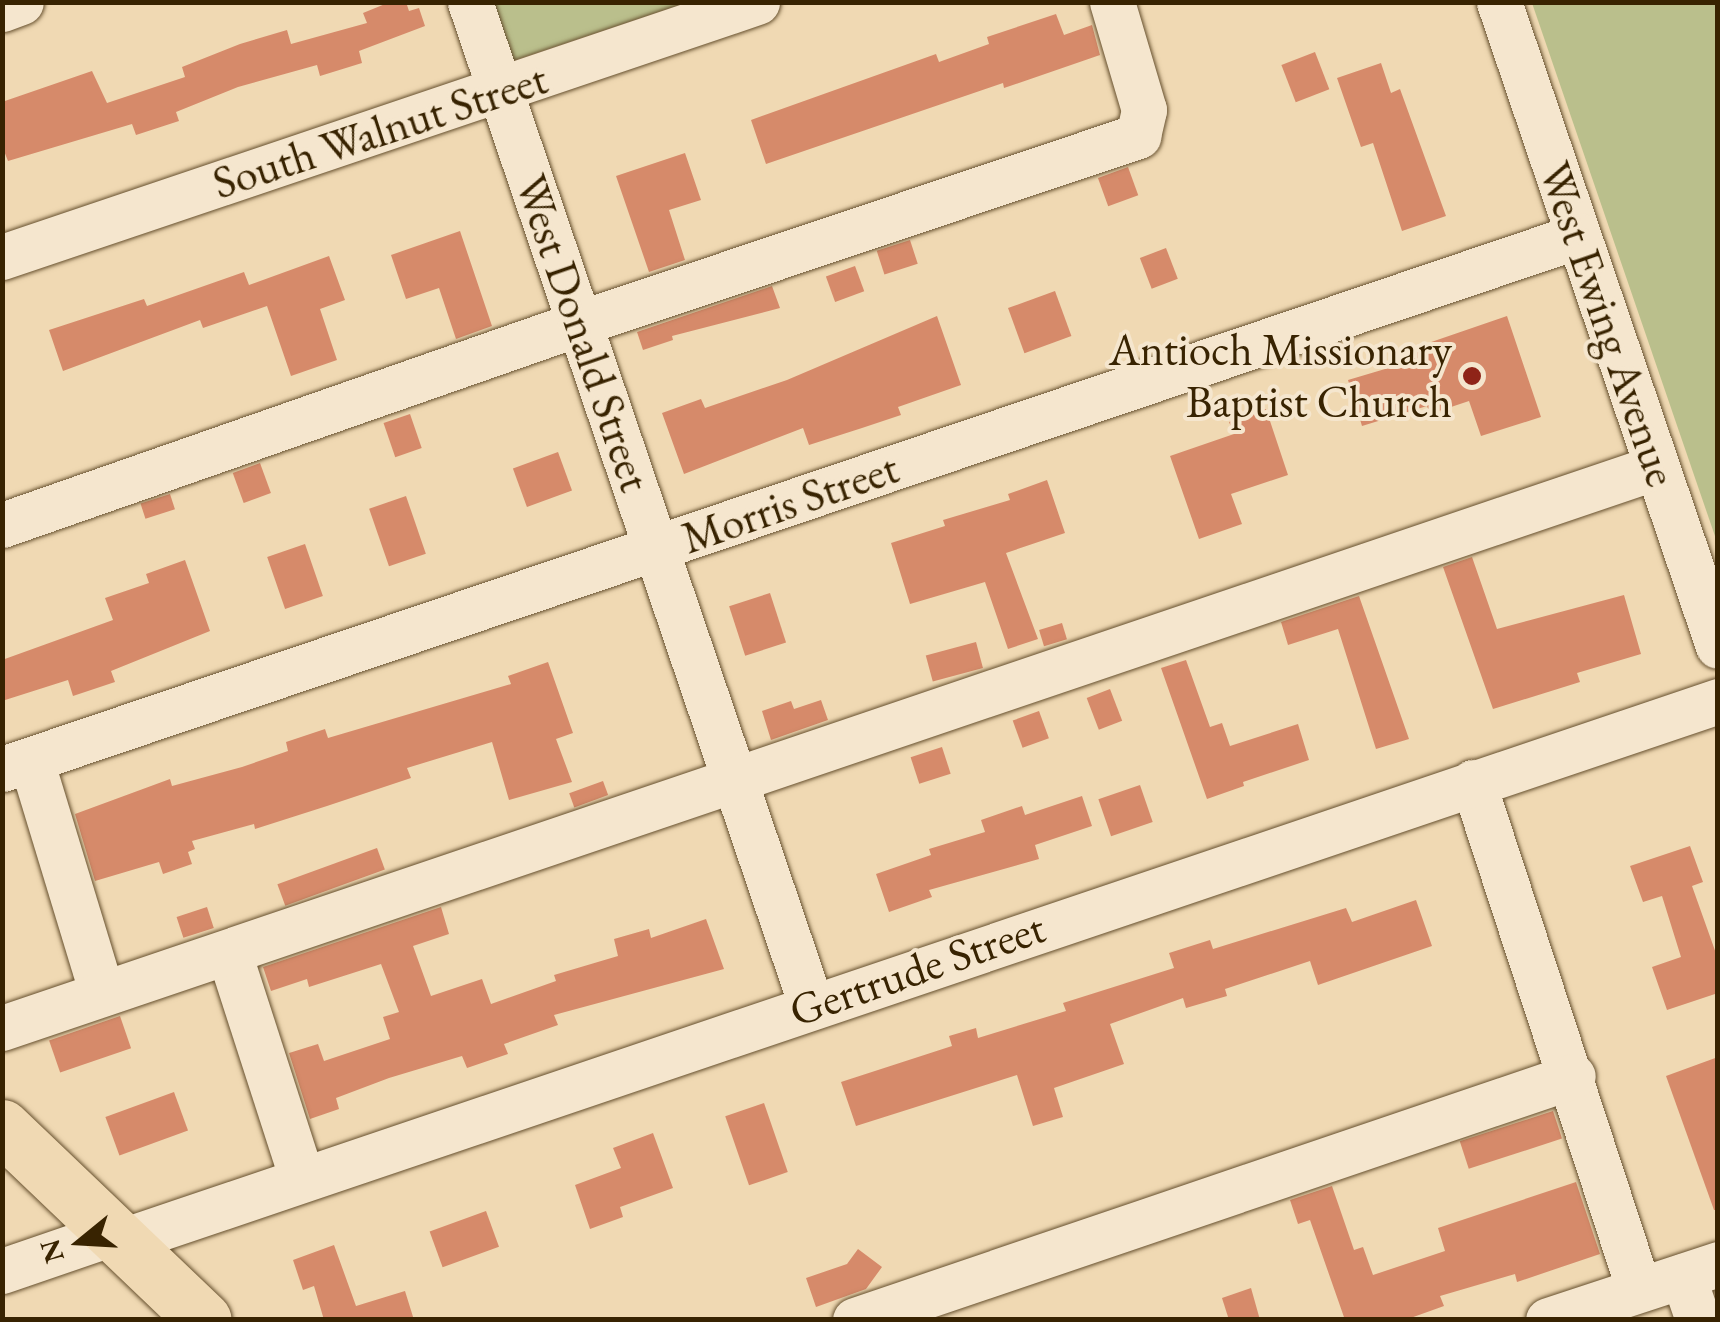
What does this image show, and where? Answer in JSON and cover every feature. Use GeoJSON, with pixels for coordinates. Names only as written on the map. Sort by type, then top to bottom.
{"type":"FeatureCollection","features":[{"type":"Feature","properties":{"kind":"main road"},"geometry":{"type":"LineString","coordinates":[[2,1127],[204,1320]]}},
{"type":"Feature","properties":{"kind":"street"},"geometry":{"type":"LineString","coordinates":[[2,9],[20,2]]}},
{"type":"Feature","properties":{"kind":"street","name":"West Donald Street"},"geometry":{"type":"LineString","coordinates":[[470,2],[810,1005]]}},
{"type":"Feature","properties":{"kind":"street","name":"South Walnut Street"},"geometry":{"type":"LineString","coordinates":[[2,257],[500,92],[757,2]]}},
{"type":"Feature","properties":{"kind":"street"},"geometry":{"type":"LineString","coordinates":[[2,525],[580,323],[1138,136],[1144,110],[1112,2]]}},
{"type":"Feature","properties":{"kind":"street","name":"West Ewing Avenue"},"geometry":{"type":"LineString","coordinates":[[1498,2],[1718,646]]}},
{"type":"Feature","properties":{"kind":"street","name":"Morris Street"},"geometry":{"type":"LineString","coordinates":[[17,765],[1578,236]]}},
{"type":"Feature","properties":{"kind":"street"},"geometry":{"type":"LineString","coordinates":[[2,1028],[1657,468]]}},
{"type":"Feature","properties":{"kind":"street","name":"Gertrude Street"},"geometry":{"type":"LineString","coordinates":[[2,1271],[302,1180],[1718,701]]}},
{"type":"Feature","properties":{"kind":"street"},"geometry":{"type":"LineString","coordinates":[[17,765],[102,993]]}},
{"type":"Feature","properties":{"kind":"street"},"geometry":{"type":"LineString","coordinates":[[1474,782],[1573,1076],[1639,1290]]}},
{"type":"Feature","properties":{"kind":"street"},"geometry":{"type":"LineString","coordinates":[[229,953],[302,1180]]}},
{"type":"Feature","properties":{"kind":"street"},"geometry":{"type":"LineString","coordinates":[[855,1320],[1573,1076]]}},
{"type":"Feature","properties":{"kind":"street"},"geometry":{"type":"LineString","coordinates":[[1548,1320],[1700,1270],[1698,1320]]}},
{"type":"Feature","properties":{"kind":"green space"},"geometry":{"type":"Polygon","coordinates":[[[492,2],[685,3],[512,61],[492,2]]]}},
{"type":"Feature","properties":{"kind":"green space"},"geometry":{"type":"Polygon","coordinates":[[[1532,3],[1717,3],[1717,542],[1532,3]]]}},
{"type":"Feature","properties":{"kind":"building"},"geometry":{"type":"Polygon","coordinates":[[[390,2],[406,2],[409,11],[419,8],[425,26],[359,51],[362,63],[320,76],[317,65],[238,87],[176,112],[179,121],[136,135],[132,124],[8,161],[2,146],[2,102],[92,71],[107,103],[185,77],[182,67],[240,44],[287,30],[291,44],[367,23],[363,13],[390,2]]]}},
{"type":"Feature","properties":{"kind":"building"},"geometry":{"type":"Polygon","coordinates":[[[1056,14],[1064,35],[1092,25],[1100,55],[1004,88],[1003,83],[766,164],[751,120],[936,54],[939,62],[989,44],[987,37],[1056,14]]]}},
{"type":"Feature","properties":{"kind":"building"},"geometry":{"type":"Polygon","coordinates":[[[1315,52],[1329,89],[1296,102],[1281,65],[1315,52]]]}},
{"type":"Feature","properties":{"kind":"building"},"geometry":{"type":"Polygon","coordinates":[[[1381,63],[1391,93],[1400,89],[1446,216],[1402,231],[1373,143],[1361,147],[1337,78],[1381,63]]]}},
{"type":"Feature","properties":{"kind":"building"},"geometry":{"type":"Polygon","coordinates":[[[685,153],[701,200],[669,210],[685,260],[649,272],[616,176],[685,153]]]}},
{"type":"Feature","properties":{"kind":"building"},"geometry":{"type":"Polygon","coordinates":[[[1128,167],[1138,195],[1108,206],[1098,178],[1128,167]]]}},
{"type":"Feature","properties":{"kind":"building"},"geometry":{"type":"Polygon","coordinates":[[[460,231],[492,326],[456,339],[439,288],[406,299],[391,255],[460,231]]]}},
{"type":"Feature","properties":{"kind":"building"},"geometry":{"type":"Polygon","coordinates":[[[910,240],[918,264],[884,275],[877,251],[910,240]]]}},
{"type":"Feature","properties":{"kind":"building"},"geometry":{"type":"Polygon","coordinates":[[[1166,248],[1178,279],[1152,289],[1140,258],[1166,248]]]}},
{"type":"Feature","properties":{"kind":"building"},"geometry":{"type":"Polygon","coordinates":[[[329,256],[345,300],[320,309],[337,360],[291,376],[267,306],[203,328],[200,320],[63,371],[49,330],[144,299],[147,306],[244,272],[249,285],[329,256]]]}},
{"type":"Feature","properties":{"kind":"building"},"geometry":{"type":"Polygon","coordinates":[[[855,266],[864,291],[835,302],[826,277],[855,266]]]}},
{"type":"Feature","properties":{"kind":"building"},"geometry":{"type":"Polygon","coordinates":[[[772,286],[780,308],[672,336],[673,340],[643,350],[637,332],[772,286]]]}},
{"type":"Feature","properties":{"kind":"building"},"geometry":{"type":"Polygon","coordinates":[[[1055,291],[1071,336],[1024,353],[1008,308],[1055,291]]]}},
{"type":"Feature","properties":{"kind":"building"},"geometry":{"type":"Polygon","coordinates":[[[937,316],[961,385],[898,407],[901,415],[862,428],[809,445],[803,428],[684,474],[662,413],[701,399],[705,408],[787,380],[937,316]]]}},
{"type":"Feature","properties":{"kind":"building","name":"Antioch Missionary Baptist Church"},"geometry":{"type":"Polygon","coordinates":[[[1507,316],[1541,417],[1481,436],[1469,401],[1430,414],[1427,406],[1362,426],[1348,380],[1412,361],[1408,350],[1507,316]]]}},
{"type":"Feature","properties":{"kind":"building"},"geometry":{"type":"Polygon","coordinates":[[[1266,409],[1288,475],[1231,494],[1242,524],[1199,539],[1170,456],[1234,434],[1229,422],[1266,409]]]}},
{"type":"Feature","properties":{"kind":"building"},"geometry":{"type":"Polygon","coordinates":[[[410,414],[422,448],[395,457],[384,423],[410,414]]]}},
{"type":"Feature","properties":{"kind":"building"},"geometry":{"type":"Polygon","coordinates":[[[558,452],[572,491],[527,507],[513,468],[558,452]]]}},
{"type":"Feature","properties":{"kind":"building"},"geometry":{"type":"Polygon","coordinates":[[[260,463],[271,493],[244,503],[233,473],[260,463]]]}},
{"type":"Feature","properties":{"kind":"building"},"geometry":{"type":"Polygon","coordinates":[[[1047,480],[1065,533],[1006,553],[1038,639],[1008,649],[985,582],[910,604],[891,543],[945,526],[943,520],[1010,500],[1008,494],[1047,480]]]}},
{"type":"Feature","properties":{"kind":"building"},"geometry":{"type":"Polygon","coordinates":[[[170,494],[175,509],[145,519],[141,504],[170,494]]]}},
{"type":"Feature","properties":{"kind":"building"},"geometry":{"type":"Polygon","coordinates":[[[406,496],[426,554],[389,566],[369,509],[406,496]]]}},
{"type":"Feature","properties":{"kind":"building"},"geometry":{"type":"Polygon","coordinates":[[[305,544],[323,596],[285,609],[267,557],[305,544]]]}},
{"type":"Feature","properties":{"kind":"building"},"geometry":{"type":"Polygon","coordinates":[[[1472,557],[1497,629],[1624,595],[1641,654],[1577,673],[1580,682],[1493,709],[1443,567],[1472,557]]]}},
{"type":"Feature","properties":{"kind":"building"},"geometry":{"type":"Polygon","coordinates":[[[185,560],[210,631],[111,671],[115,682],[73,696],[68,680],[2,701],[2,660],[113,620],[105,598],[149,583],[146,574],[185,560]]]}},
{"type":"Feature","properties":{"kind":"building"},"geometry":{"type":"Polygon","coordinates":[[[770,593],[786,642],[745,656],[729,606],[770,593]]]}},
{"type":"Feature","properties":{"kind":"building"},"geometry":{"type":"Polygon","coordinates":[[[1359,596],[1409,739],[1376,749],[1338,629],[1288,645],[1281,622],[1359,596]]]}},
{"type":"Feature","properties":{"kind":"building"},"geometry":{"type":"Polygon","coordinates":[[[1062,623],[1067,639],[1044,646],[1039,630],[1062,623]]]}},
{"type":"Feature","properties":{"kind":"building"},"geometry":{"type":"Polygon","coordinates":[[[976,642],[983,668],[933,682],[926,655],[976,642]]]}},
{"type":"Feature","properties":{"kind":"building"},"geometry":{"type":"Polygon","coordinates":[[[1186,660],[1210,727],[1222,723],[1230,746],[1298,724],[1309,760],[1243,782],[1244,786],[1207,799],[1161,668],[1186,660]]]}},
{"type":"Feature","properties":{"kind":"building"},"geometry":{"type":"Polygon","coordinates":[[[548,662],[573,733],[556,739],[572,782],[509,800],[492,742],[407,768],[411,778],[327,806],[255,829],[254,824],[192,841],[195,849],[188,852],[192,864],[163,874],[159,862],[95,881],[75,814],[170,779],[172,786],[242,767],[288,751],[286,742],[325,729],[328,738],[511,684],[508,676],[548,662]]]}},
{"type":"Feature","properties":{"kind":"building"},"geometry":{"type":"Polygon","coordinates":[[[1110,689],[1122,721],[1099,730],[1087,698],[1110,689]]]}},
{"type":"Feature","properties":{"kind":"building"},"geometry":{"type":"Polygon","coordinates":[[[821,700],[828,720],[771,740],[762,711],[791,701],[794,709],[821,700]]]}},
{"type":"Feature","properties":{"kind":"building"},"geometry":{"type":"Polygon","coordinates":[[[1039,711],[1049,738],[1023,748],[1013,721],[1039,711]]]}},
{"type":"Feature","properties":{"kind":"building"},"geometry":{"type":"Polygon","coordinates":[[[942,747],[951,774],[919,784],[911,757],[942,747]]]}},
{"type":"Feature","properties":{"kind":"building"},"geometry":{"type":"Polygon","coordinates":[[[603,781],[608,795],[574,807],[569,793],[603,781]]]}},
{"type":"Feature","properties":{"kind":"building"},"geometry":{"type":"Polygon","coordinates":[[[1140,785],[1153,822],[1111,836],[1098,799],[1140,785]]]}},
{"type":"Feature","properties":{"kind":"building"},"geometry":{"type":"Polygon","coordinates":[[[1082,796],[1092,826],[1035,845],[1039,859],[929,890],[932,897],[889,912],[876,874],[931,855],[929,849],[985,832],[981,820],[1022,806],[1025,815],[1082,796]]]}},
{"type":"Feature","properties":{"kind":"building"},"geometry":{"type":"Polygon","coordinates":[[[1690,846],[1703,882],[1692,886],[1718,959],[1718,993],[1667,1010],[1652,967],[1681,957],[1662,896],[1643,902],[1630,866],[1690,846]]]}},
{"type":"Feature","properties":{"kind":"building"},"geometry":{"type":"Polygon","coordinates":[[[377,848],[385,870],[285,906],[277,884],[377,848]]]}},
{"type":"Feature","properties":{"kind":"building"},"geometry":{"type":"Polygon","coordinates":[[[1416,900],[1432,946],[1318,985],[1310,961],[1225,989],[1227,996],[1186,1008],[1183,998],[1110,1024],[1124,1064],[1054,1088],[1063,1117],[1033,1126],[1017,1075],[856,1126],[841,1082],[952,1046],[949,1036],[976,1028],[978,1038],[1066,1011],[1063,1003],[1174,968],[1169,953],[1210,940],[1213,949],[1346,908],[1352,922],[1416,900]]]}},
{"type":"Feature","properties":{"kind":"building"},"geometry":{"type":"Polygon","coordinates":[[[207,907],[214,928],[183,938],[177,917],[207,907]]]}},
{"type":"Feature","properties":{"kind":"building"},"geometry":{"type":"Polygon","coordinates":[[[441,907],[449,934],[413,946],[431,996],[482,979],[491,1004],[556,981],[554,975],[618,956],[614,939],[649,929],[651,938],[706,919],[724,969],[554,1015],[558,1025],[504,1044],[508,1054],[467,1068],[462,1056],[389,1078],[336,1098],[339,1109],[310,1119],[289,1053],[318,1044],[324,1061],[390,1039],[383,1017],[399,1012],[381,964],[309,987],[307,979],[271,991],[263,967],[441,907]]]}},
{"type":"Feature","properties":{"kind":"building"},"geometry":{"type":"Polygon","coordinates":[[[120,1016],[131,1048],[60,1073],[49,1040],[120,1016]]]}},
{"type":"Feature","properties":{"kind":"building"},"geometry":{"type":"Polygon","coordinates":[[[1718,1057],[1718,1210],[1714,1210],[1666,1076],[1718,1057]]]}},
{"type":"Feature","properties":{"kind":"building"},"geometry":{"type":"Polygon","coordinates":[[[174,1092],[188,1131],[119,1155],[105,1117],[174,1092]]]}},
{"type":"Feature","properties":{"kind":"building"},"geometry":{"type":"Polygon","coordinates":[[[764,1103],[788,1172],[749,1185],[725,1116],[764,1103]]]}},
{"type":"Feature","properties":{"kind":"building"},"geometry":{"type":"Polygon","coordinates":[[[1553,1111],[1562,1139],[1469,1169],[1460,1141],[1553,1111]]]}},
{"type":"Feature","properties":{"kind":"building"},"geometry":{"type":"Polygon","coordinates":[[[653,1133],[673,1188],[620,1207],[623,1217],[590,1229],[575,1185],[621,1168],[613,1148],[653,1133]]]}},
{"type":"Feature","properties":{"kind":"building"},"geometry":{"type":"Polygon","coordinates":[[[1576,1182],[1600,1254],[1517,1282],[1515,1274],[1440,1296],[1444,1306],[1405,1320],[1345,1320],[1310,1220],[1298,1224],[1290,1200],[1332,1186],[1354,1250],[1363,1247],[1373,1275],[1445,1251],[1438,1228],[1576,1182]]]}},
{"type":"Feature","properties":{"kind":"building"},"geometry":{"type":"Polygon","coordinates":[[[486,1211],[499,1247],[443,1267],[430,1232],[486,1211]]]}},
{"type":"Feature","properties":{"kind":"building"},"geometry":{"type":"Polygon","coordinates":[[[334,1245],[356,1306],[405,1291],[414,1320],[324,1320],[314,1286],[303,1290],[293,1260],[334,1245]]]}},
{"type":"Feature","properties":{"kind":"building"},"geometry":{"type":"Polygon","coordinates":[[[858,1249],[882,1267],[866,1289],[816,1307],[806,1278],[847,1264],[858,1249]]]}},
{"type":"Feature","properties":{"kind":"building"},"geometry":{"type":"Polygon","coordinates":[[[1251,1288],[1260,1320],[1229,1320],[1222,1298],[1251,1288]]]}},
{"type":"Feature","properties":{"kind":"place","name":"Antioch Missionary Baptist Church"},"geometry":{"type":"Point","coordinates":[1472,376]}}]}
